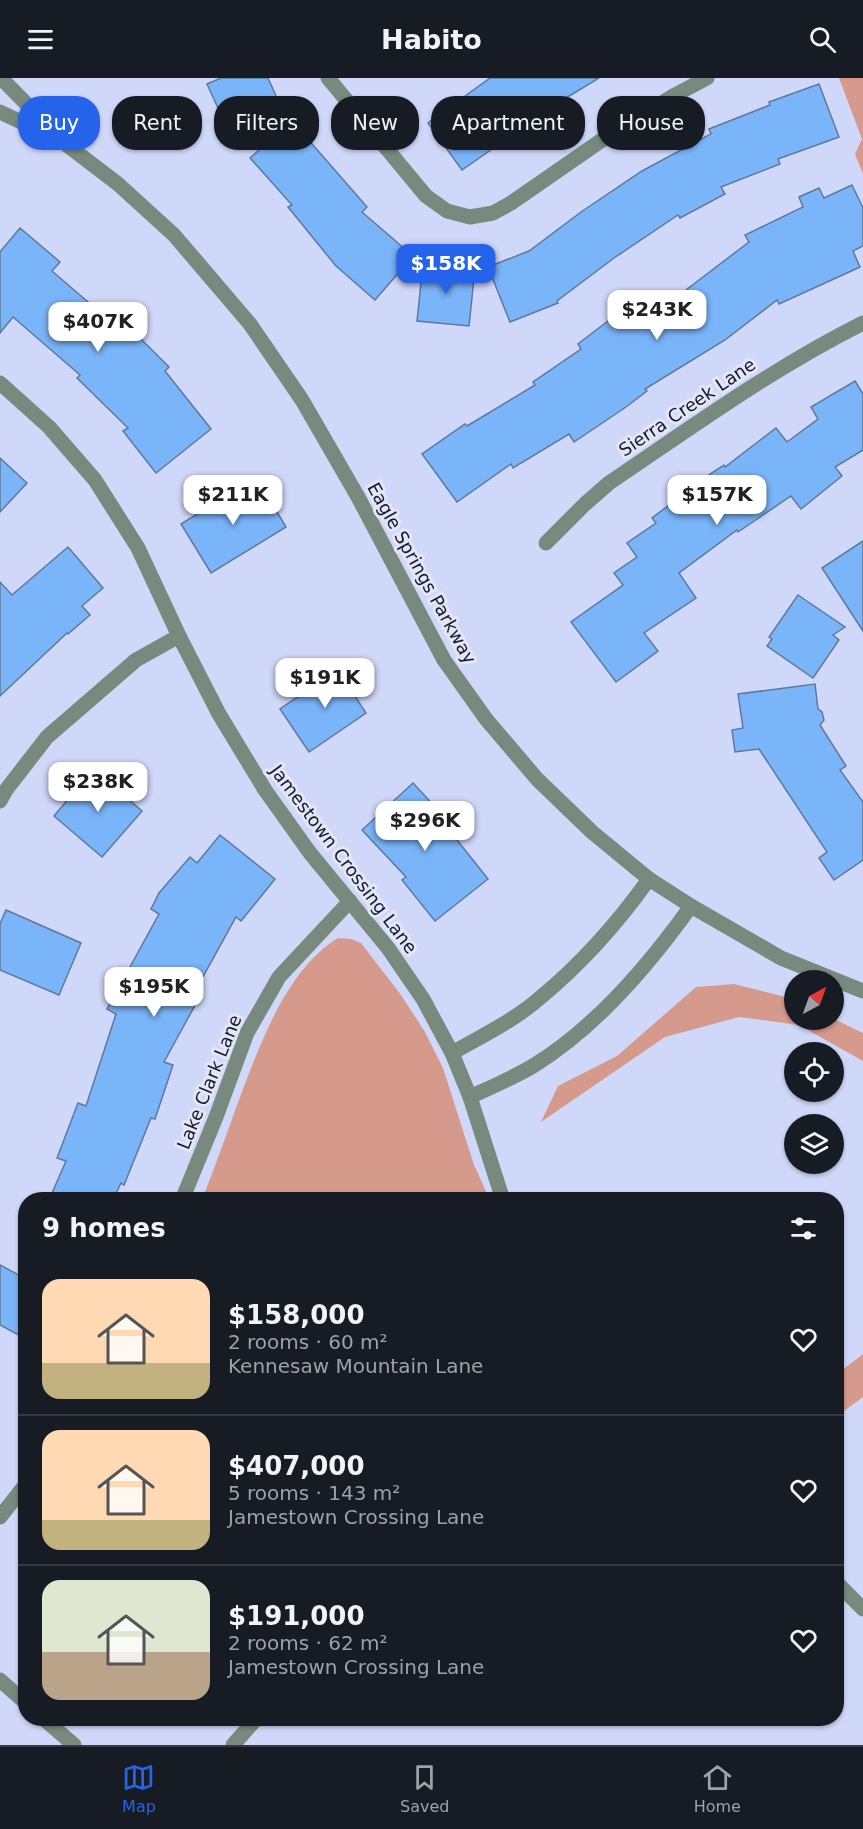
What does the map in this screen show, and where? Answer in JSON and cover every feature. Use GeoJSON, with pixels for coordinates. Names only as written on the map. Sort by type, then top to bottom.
{"type":"FeatureCollection","features":[{"type":"Feature","properties":{"kind":"street","name":"Eagle Springs Parkway"},"geometry":{"type":"LineString","coordinates":[[1,78],[19,96]]}},
{"type":"Feature","properties":{"kind":"street"},"geometry":{"type":"LineString","coordinates":[[328,78],[426,196],[447,211],[470,217],[493,213],[511,203],[602,140],[707,78]]}},
{"type":"Feature","properties":{"kind":"street","name":"Eagle Springs Parkway"},"geometry":{"type":"LineString","coordinates":[[0,112],[18,121]]}},
{"type":"Feature","properties":{"kind":"street","name":"Eagle Springs Parkway"},"geometry":{"type":"LineString","coordinates":[[74,150],[117,183],[174,235],[250,324],[302,400],[358,496],[444,660],[486,719],[537,779],[592,832],[649,879],[781,958],[863,991]]}},
{"type":"Feature","properties":{"kind":"street","name":"Sierra Creek Lane"},"geometry":{"type":"LineString","coordinates":[[546,543],[609,483],[771,374],[863,323]]}},
{"type":"Feature","properties":{"kind":"street","name":"Jamestown Crossing Lane"},"geometry":{"type":"LineString","coordinates":[[0,382],[49,427],[95,480],[138,548],[219,714],[265,790],[310,853],[387,948],[423,999],[452,1053],[471,1097],[501,1192]]}},
{"type":"Feature","properties":{"kind":"street"},"geometry":{"type":"LineString","coordinates":[[0,801],[47,737],[136,660],[179,636]]}},
{"type":"Feature","properties":{"kind":"street"},"geometry":{"type":"LineString","coordinates":[[452,1053],[505,1024],[541,998],[601,937],[629,906],[649,879]]}},
{"type":"Feature","properties":{"kind":"street","name":"Lake Clark Lane"},"geometry":{"type":"LineString","coordinates":[[185,1192],[216,1117],[246,1033],[279,977],[350,901]]}},
{"type":"Feature","properties":{"kind":"street"},"geometry":{"type":"LineString","coordinates":[[471,1097],[532,1066],[574,1037],[628,984],[669,937],[691,906]]}},
{"type":"Feature","properties":{"kind":"street"},"geometry":{"type":"LineString","coordinates":[[0,1517],[18,1494]]}},
{"type":"Feature","properties":{"kind":"street"},"geometry":{"type":"LineString","coordinates":[[844,1590],[863,1609]]}},
{"type":"Feature","properties":{"kind":"street"},"geometry":{"type":"LineString","coordinates":[[0,1680],[18,1696]]}},
{"type":"Feature","properties":{"kind":"street"},"geometry":{"type":"LineString","coordinates":[[52,1726],[74,1745]]}},
{"type":"Feature","properties":{"kind":"street"},"geometry":{"type":"LineString","coordinates":[[233,1745],[250,1726]]}},
{"type":"Feature","properties":{"kind":"shaded area"},"geometry":{"type":"Polygon","coordinates":[[[839,78],[863,78],[863,174],[855,154],[862,139],[839,78]]]}},
{"type":"Feature","properties":{"kind":"shaded area"},"geometry":{"type":"Polygon","coordinates":[[[338,938],[361,943],[401,995],[425,1032],[443,1068],[474,1165],[486,1192],[205,1192],[264,1036],[288,990],[319,952],[338,938]]]}},
{"type":"Feature","properties":{"kind":"shaded area"},"geometry":{"type":"Polygon","coordinates":[[[734,984],[784,996],[784,1023],[739,1017],[665,1037],[541,1122],[558,1086],[617,1056],[696,987],[734,984]]]}},
{"type":"Feature","properties":{"kind":"shaded area"},"geometry":{"type":"Polygon","coordinates":[[[844,1024],[863,1033],[863,1061],[844,1050],[844,1042],[829,1042],[808,1030],[844,1030],[844,1024]]]}},
{"type":"Feature","properties":{"kind":"shaded area"},"geometry":{"type":"Polygon","coordinates":[[[863,1354],[863,1397],[844,1411],[844,1369],[863,1354]]]}},
{"type":"Feature","properties":{"kind":"building"},"geometry":{"type":"Polygon","coordinates":[[[221,78],[268,78],[276,96],[214,96],[214,99],[207,84],[221,78]]]}},
{"type":"Feature","properties":{"kind":"building"},"geometry":{"type":"Polygon","coordinates":[[[490,78],[599,78],[569,96],[465,96],[490,78]]]}},
{"type":"Feature","properties":{"kind":"building"},"geometry":{"type":"Polygon","coordinates":[[[819,84],[839,137],[778,159],[780,164],[721,187],[725,194],[680,218],[678,215],[614,258],[557,301],[558,303],[510,322],[488,267],[529,251],[642,171],[681,150],[705,150],[705,137],[711,134],[709,129],[770,105],[769,102],[819,84]]]}},
{"type":"Feature","properties":{"kind":"building"},"geometry":{"type":"Polygon","coordinates":[[[259,150],[317,150],[367,207],[362,212],[413,256],[375,300],[336,266],[288,207],[292,205],[250,158],[259,150]]]}},
{"type":"Feature","properties":{"kind":"building"},"geometry":{"type":"Polygon","coordinates":[[[448,150],[491,150],[462,170],[448,150]]]}},
{"type":"Feature","properties":{"kind":"building"},"geometry":{"type":"Polygon","coordinates":[[[852,185],[863,208],[863,246],[853,251],[860,267],[779,304],[777,300],[725,340],[645,389],[647,391],[626,407],[574,442],[569,434],[513,468],[511,464],[457,502],[422,454],[465,424],[467,426],[535,385],[533,382],[581,349],[578,344],[620,312],[630,326],[678,296],[749,242],[745,235],[803,207],[799,197],[819,188],[824,198],[852,185]]]}},
{"type":"Feature","properties":{"kind":"building"},"geometry":{"type":"Polygon","coordinates":[[[20,228],[60,262],[52,271],[123,332],[128,326],[169,367],[165,371],[211,429],[156,473],[123,431],[128,428],[77,378],[80,375],[13,317],[0,333],[0,252],[20,228]]]}},
{"type":"Feature","properties":{"kind":"building"},"geometry":{"type":"Polygon","coordinates":[[[423,264],[475,269],[469,326],[417,321],[423,264]]]}},
{"type":"Feature","properties":{"kind":"building"},"geometry":{"type":"Polygon","coordinates":[[[855,381],[863,394],[863,450],[835,467],[842,476],[801,509],[791,496],[738,532],[737,530],[679,573],[696,598],[644,633],[658,651],[616,682],[571,622],[623,585],[614,573],[637,557],[627,543],[656,523],[652,518],[776,428],[787,442],[818,419],[811,407],[855,381]]]}},
{"type":"Feature","properties":{"kind":"building"},"geometry":{"type":"Polygon","coordinates":[[[0,458],[27,483],[0,512],[0,458]]]}},
{"type":"Feature","properties":{"kind":"building"},"geometry":{"type":"Polygon","coordinates":[[[251,481],[261,498],[267,495],[286,527],[211,573],[181,524],[251,481]]]}},
{"type":"Feature","properties":{"kind":"building"},"geometry":{"type":"Polygon","coordinates":[[[863,541],[863,631],[822,568],[863,541]]]}},
{"type":"Feature","properties":{"kind":"building"},"geometry":{"type":"Polygon","coordinates":[[[68,547],[103,588],[82,606],[90,615],[67,633],[0,696],[0,582],[12,595],[68,547]]]}},
{"type":"Feature","properties":{"kind":"building"},"geometry":{"type":"Polygon","coordinates":[[[798,595],[845,627],[833,635],[839,640],[813,678],[767,646],[772,639],[769,637],[798,595]]]}},
{"type":"Feature","properties":{"kind":"building"},"geometry":{"type":"Polygon","coordinates":[[[346,664],[358,681],[349,687],[366,713],[309,752],[280,709],[346,664]]]}},
{"type":"Feature","properties":{"kind":"building"},"geometry":{"type":"Polygon","coordinates":[[[815,684],[818,709],[822,712],[824,720],[820,725],[846,766],[840,770],[863,802],[863,860],[834,880],[819,858],[827,852],[759,749],[735,752],[732,730],[743,728],[738,694],[815,684]]]}},
{"type":"Feature","properties":{"kind":"building"},"geometry":{"type":"Polygon","coordinates":[[[94,769],[142,811],[102,857],[54,816],[94,769]]]}},
{"type":"Feature","properties":{"kind":"building"},"geometry":{"type":"Polygon","coordinates":[[[413,783],[449,822],[445,825],[488,879],[435,921],[402,880],[406,877],[362,830],[413,783]]]}},
{"type":"Feature","properties":{"kind":"building"},"geometry":{"type":"Polygon","coordinates":[[[220,835],[275,879],[241,921],[236,917],[193,995],[199,998],[164,1062],[173,1065],[155,1119],[151,1118],[124,1185],[121,1183],[117,1192],[52,1192],[66,1161],[57,1158],[78,1103],[86,1106],[116,1014],[107,1009],[159,914],[151,909],[159,893],[190,857],[197,863],[220,835]]]}},
{"type":"Feature","properties":{"kind":"building"},"geometry":{"type":"Polygon","coordinates":[[[6,910],[81,943],[59,995],[0,970],[0,924],[6,910]]]}},
{"type":"Feature","properties":{"kind":"building"},"geometry":{"type":"Polygon","coordinates":[[[0,1265],[18,1275],[18,1335],[0,1325],[0,1265]]]}}]}
